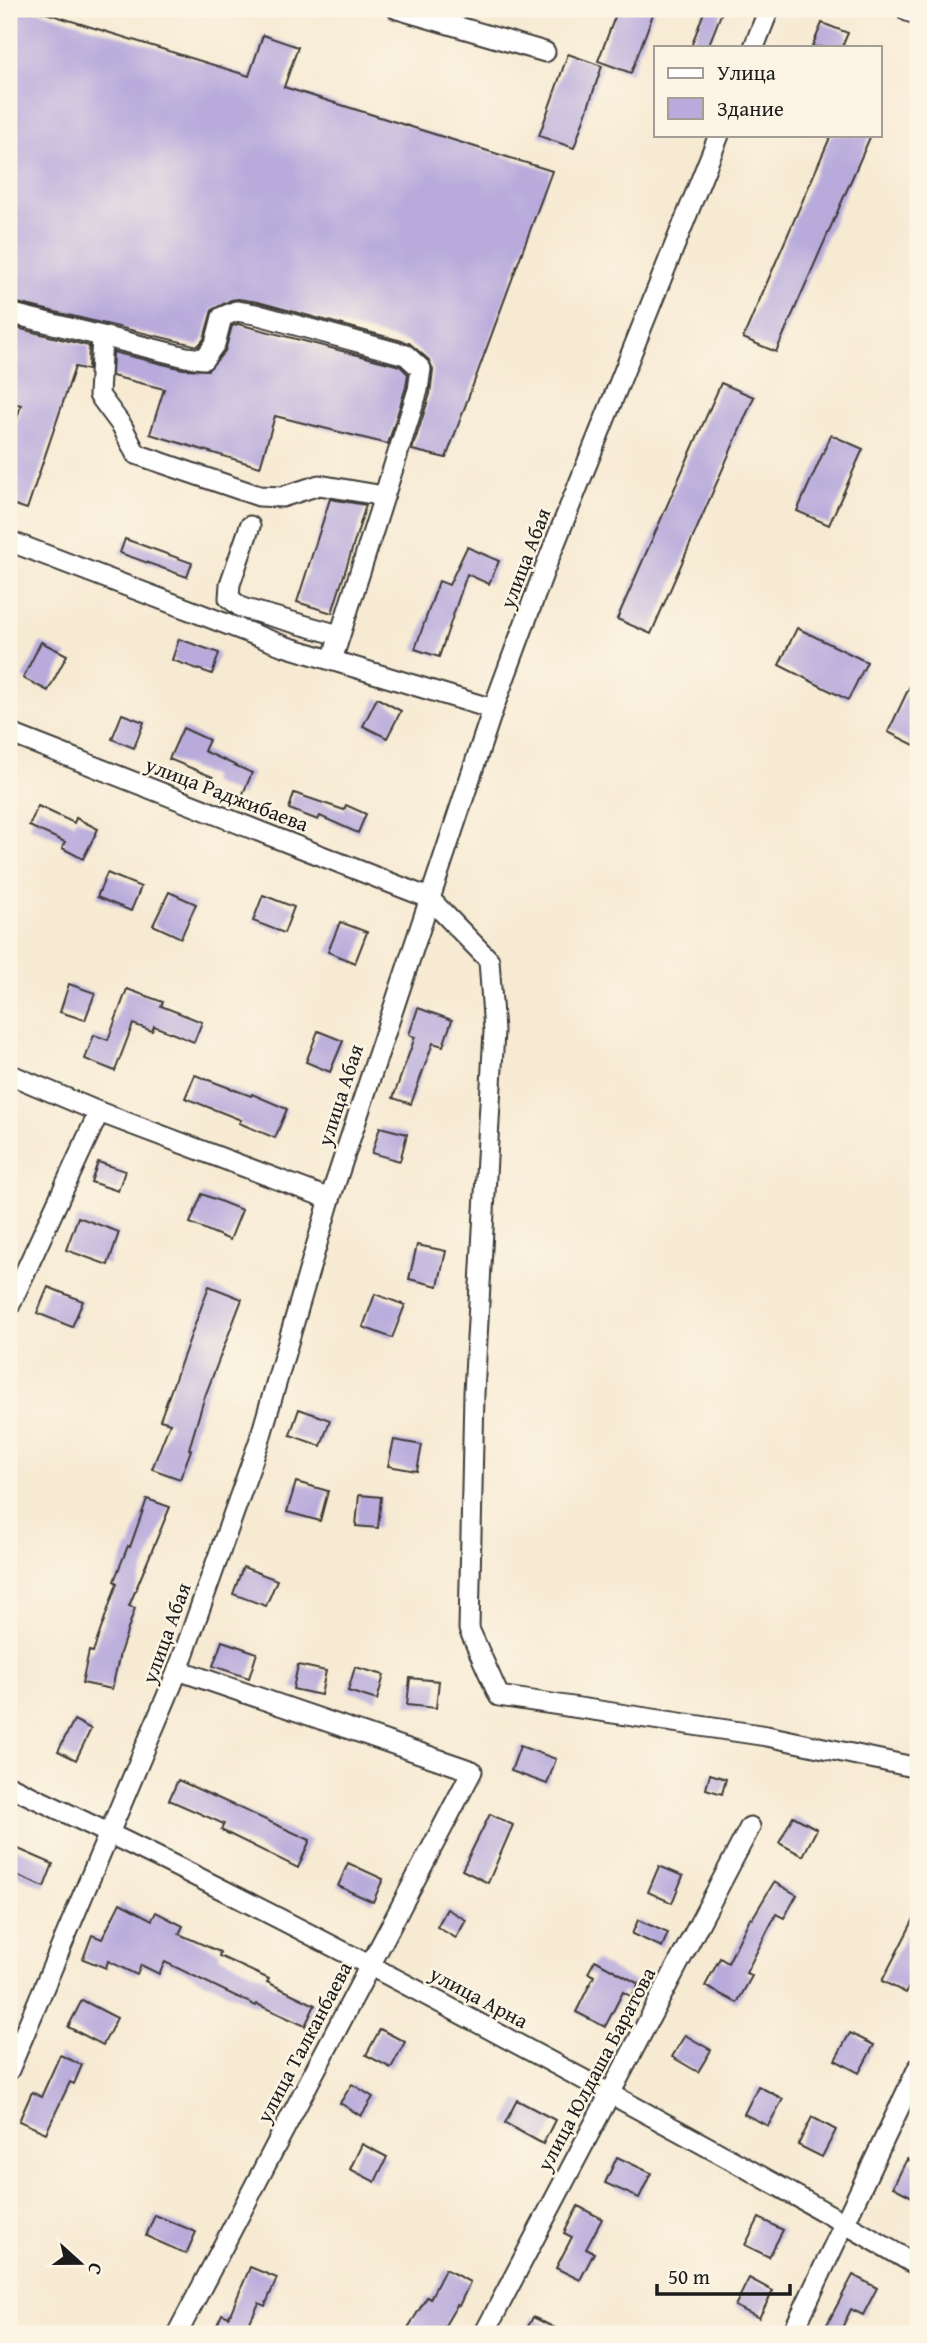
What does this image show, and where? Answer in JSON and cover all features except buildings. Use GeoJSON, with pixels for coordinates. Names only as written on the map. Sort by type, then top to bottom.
{"type":"FeatureCollection","features":[{"type":"Feature","properties":{"kind":"main road"},"geometry":{"type":"LineString","coordinates":[[909,9],[918,12]]}},
{"type":"Feature","properties":{"kind":"street"},"geometry":{"type":"LineString","coordinates":[[397,9],[545,52]]}},
{"type":"Feature","properties":{"kind":"street"},"geometry":{"type":"LineString","coordinates":[[754,46],[769,9]]}},
{"type":"Feature","properties":{"kind":"street","name":"улица Абая"},"geometry":{"type":"LineString","coordinates":[[9,2070],[178,1670],[259,1442],[330,1199],[493,709],[547,564],[719,136]]}},
{"type":"Feature","properties":{"kind":"street"},"geometry":{"type":"LineString","coordinates":[[9,313],[186,357],[204,359],[215,344],[222,317],[236,310],[406,355],[421,369],[418,390],[331,660]]}},
{"type":"Feature","properties":{"kind":"street"},"geometry":{"type":"LineString","coordinates":[[102,336],[99,395],[122,426],[136,454],[259,496],[282,497],[319,485],[384,496]]}},
{"type":"Feature","properties":{"kind":"street"},"geometry":{"type":"LineString","coordinates":[[250,526],[230,584],[229,598],[242,608],[339,635]]}},
{"type":"Feature","properties":{"kind":"street"},"geometry":{"type":"LineString","coordinates":[[9,541],[285,646],[493,709]]}},
{"type":"Feature","properties":{"kind":"street","name":"улица Раджибаева"},"geometry":{"type":"LineString","coordinates":[[9,733],[429,898]]}},
{"type":"Feature","properties":{"kind":"street"},"geometry":{"type":"LineString","coordinates":[[429,898],[489,960],[494,1031],[474,1393],[469,1629],[499,1696],[767,1736],[918,1768]]}},
{"type":"Feature","properties":{"kind":"street"},"geometry":{"type":"LineString","coordinates":[[9,1074],[99,1112],[330,1199]]}},
{"type":"Feature","properties":{"kind":"street"},"geometry":{"type":"LineString","coordinates":[[9,1307],[99,1112]]}},
{"type":"Feature","properties":{"kind":"street","name":"улица Талканбаева"},"geometry":{"type":"LineString","coordinates":[[177,2334],[472,1771],[178,1670]]}},
{"type":"Feature","properties":{"kind":"street","name":"улица Арна"},"geometry":{"type":"LineString","coordinates":[[9,1786],[109,1833],[370,1965],[609,2092],[918,2266]]}},
{"type":"Feature","properties":{"kind":"street","name":"улица Юлдаша Баратова"},"geometry":{"type":"LineString","coordinates":[[484,2334],[750,1827]]}},
{"type":"Feature","properties":{"kind":"street"},"geometry":{"type":"LineString","coordinates":[[792,2334],[918,2068]]}}]}
